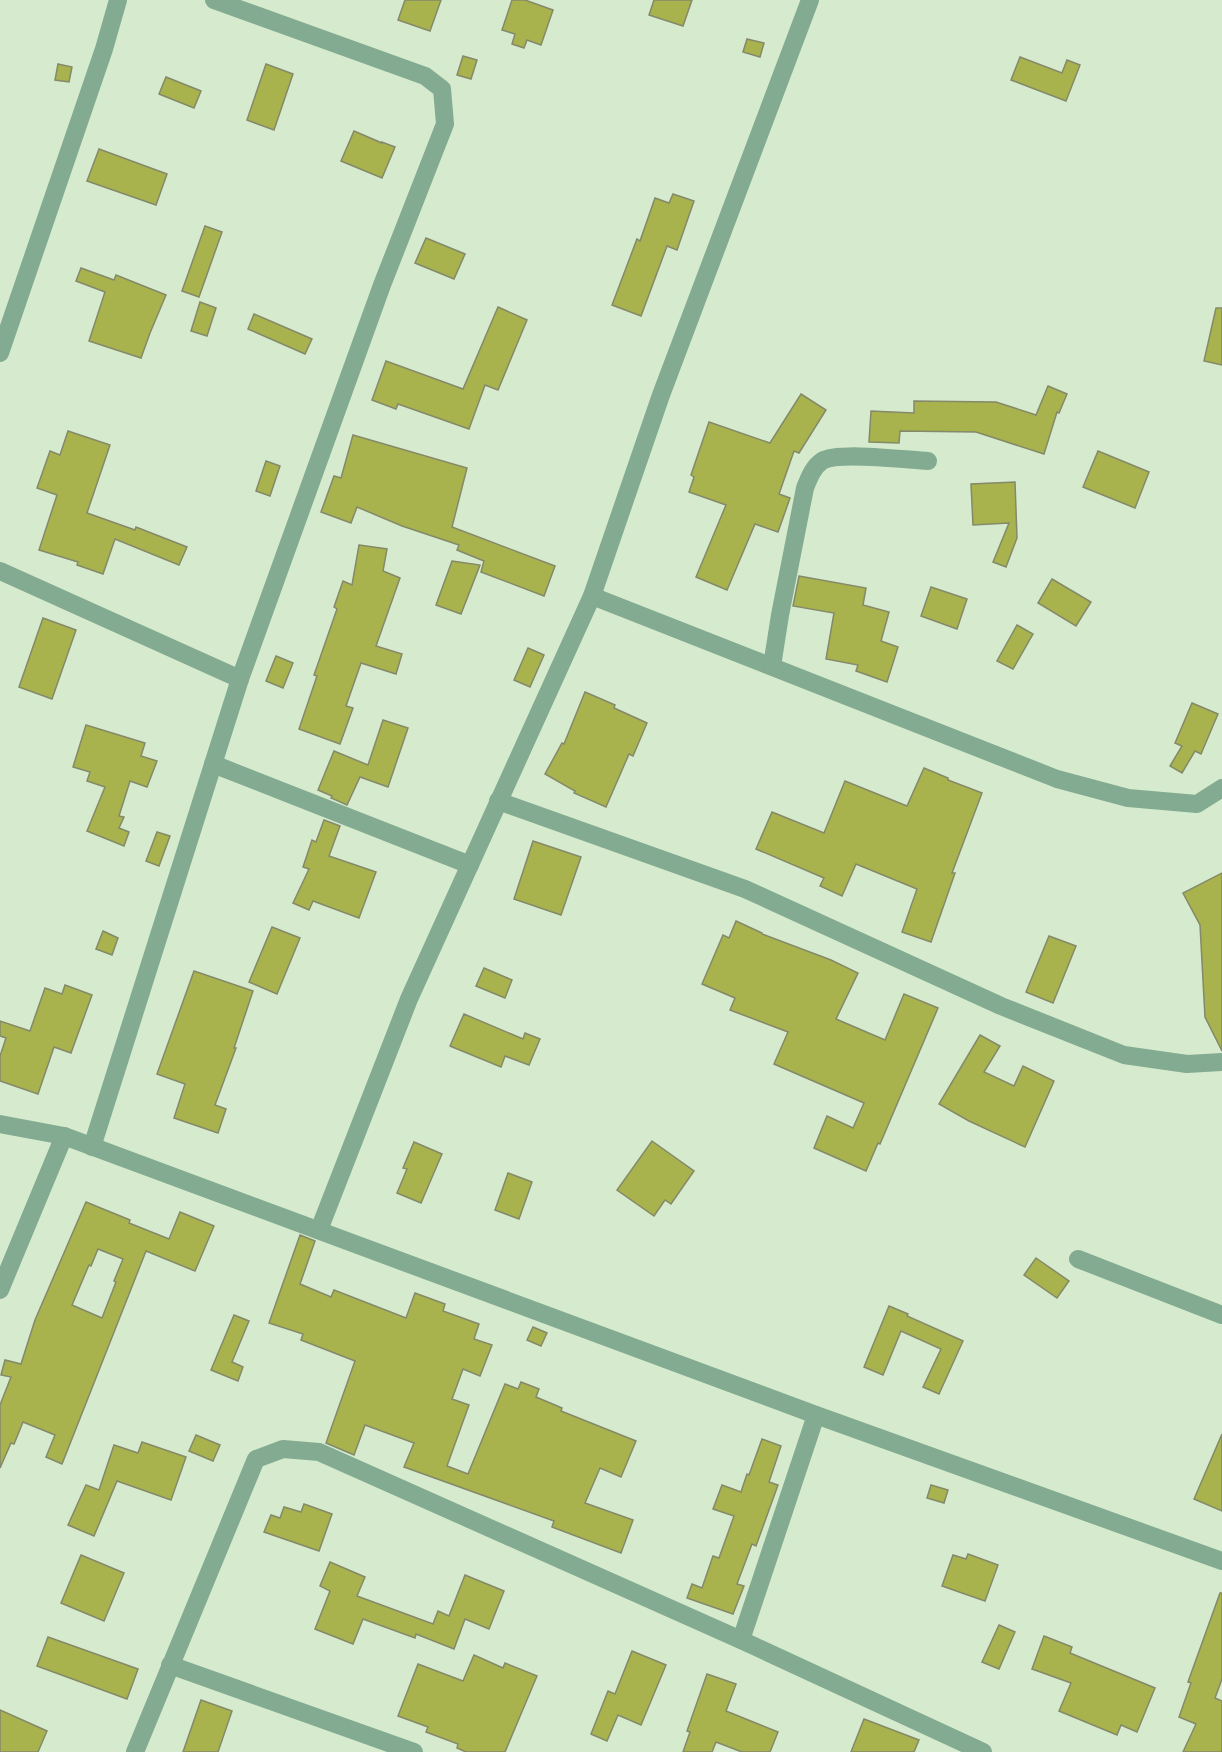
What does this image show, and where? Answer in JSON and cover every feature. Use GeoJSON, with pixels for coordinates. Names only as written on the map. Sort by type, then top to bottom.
{"type":"FeatureCollection","features":[{"type":"Feature","properties":{"kind":"street"},"geometry":{"type":"LineString","coordinates":[[0,352],[100,60],[118,0]]}},
{"type":"Feature","properties":{"kind":"street"},"geometry":{"type":"LineString","coordinates":[[93,1147],[240,678],[378,297],[445,124],[442,89],[426,76],[214,0]]}},
{"type":"Feature","properties":{"kind":"street"},"geometry":{"type":"LineString","coordinates":[[319,1230],[409,999],[592,596],[661,395],[810,0]]}},
{"type":"Feature","properties":{"kind":"street"},"geometry":{"type":"LineString","coordinates":[[772,666],[805,488],[815,468],[823,460],[839,456],[928,461]]}},
{"type":"Feature","properties":{"kind":"street"},"geometry":{"type":"LineString","coordinates":[[0,571],[240,678]]}},
{"type":"Feature","properties":{"kind":"street"},"geometry":{"type":"LineString","coordinates":[[592,596],[1057,779],[1128,798],[1197,804],[1222,788]]}},
{"type":"Feature","properties":{"kind":"street"},"geometry":{"type":"LineString","coordinates":[[213,764],[470,865]]}},
{"type":"Feature","properties":{"kind":"street"},"geometry":{"type":"LineString","coordinates":[[498,801],[745,889],[1001,1006],[1124,1054],[1187,1064],[1222,1062]]}},
{"type":"Feature","properties":{"kind":"street"},"geometry":{"type":"LineString","coordinates":[[0,1124],[64,1136],[816,1415],[1222,1561]]}},
{"type":"Feature","properties":{"kind":"street"},"geometry":{"type":"LineString","coordinates":[[0,1290],[64,1136]]}},
{"type":"Feature","properties":{"kind":"street"},"geometry":{"type":"LineString","coordinates":[[1078,1259],[1222,1315]]}},
{"type":"Feature","properties":{"kind":"street"},"geometry":{"type":"LineString","coordinates":[[741,1640],[816,1415]]}},
{"type":"Feature","properties":{"kind":"street"},"geometry":{"type":"LineString","coordinates":[[135,1752],[256,1459],[283,1449],[319,1452],[741,1640],[983,1752]]}},
{"type":"Feature","properties":{"kind":"street"},"geometry":{"type":"LineString","coordinates":[[170,1665],[414,1752]]}},
{"type":"Feature","properties":{"kind":"building"},"geometry":{"type":"Polygon","coordinates":[[[405,0],[441,0],[430,31],[398,20],[405,0]]]}},
{"type":"Feature","properties":{"kind":"building"},"geometry":{"type":"Polygon","coordinates":[[[512,0],[525,0],[553,10],[541,45],[527,40],[524,48],[512,44],[515,34],[502,30],[512,0]]]}},
{"type":"Feature","properties":{"kind":"building"},"geometry":{"type":"Polygon","coordinates":[[[654,0],[692,0],[683,26],[649,15],[654,0]]]}},
{"type":"Feature","properties":{"kind":"building"},"geometry":{"type":"Polygon","coordinates":[[[747,39],[764,43],[760,57],[743,52],[747,39]]]}},
{"type":"Feature","properties":{"kind":"building"},"geometry":{"type":"Polygon","coordinates":[[[463,56],[477,60],[471,79],[457,75],[463,56]]]}},
{"type":"Feature","properties":{"kind":"building"},"geometry":{"type":"Polygon","coordinates":[[[1020,57],[1062,73],[1067,60],[1080,65],[1066,101],[1011,80],[1020,57]]]}},
{"type":"Feature","properties":{"kind":"building"},"geometry":{"type":"Polygon","coordinates":[[[58,64],[72,67],[69,82],[55,80],[58,64]]]}},
{"type":"Feature","properties":{"kind":"building"},"geometry":{"type":"Polygon","coordinates":[[[266,64],[293,74],[274,130],[247,120],[266,64]]]}},
{"type":"Feature","properties":{"kind":"building"},"geometry":{"type":"Polygon","coordinates":[[[166,77],[201,91],[194,108],[159,94],[166,77]]]}},
{"type":"Feature","properties":{"kind":"building"},"geometry":{"type":"Polygon","coordinates":[[[354,131],[395,147],[382,178],[341,161],[354,131]]]}},
{"type":"Feature","properties":{"kind":"building"},"geometry":{"type":"Polygon","coordinates":[[[99,149],[167,174],[156,205],[87,181],[99,149]]]}},
{"type":"Feature","properties":{"kind":"building"},"geometry":{"type":"Polygon","coordinates":[[[673,194],[694,201],[677,250],[667,246],[641,316],[612,305],[637,239],[640,241],[655,198],[669,203],[673,194]]]}},
{"type":"Feature","properties":{"kind":"building"},"geometry":{"type":"Polygon","coordinates":[[[205,226],[222,232],[199,297],[182,291],[205,226]]]}},
{"type":"Feature","properties":{"kind":"building"},"geometry":{"type":"Polygon","coordinates":[[[426,238],[465,254],[454,279],[415,263],[426,238]]]}},
{"type":"Feature","properties":{"kind":"building"},"geometry":{"type":"Polygon","coordinates":[[[81,268],[114,280],[116,275],[166,295],[141,358],[89,341],[105,292],[76,281],[81,268]]]}},
{"type":"Feature","properties":{"kind":"building"},"geometry":{"type":"Polygon","coordinates":[[[200,302],[216,308],[207,336],[191,331],[200,302]]]}},
{"type":"Feature","properties":{"kind":"building"},"geometry":{"type":"Polygon","coordinates":[[[498,307],[527,320],[498,390],[485,385],[469,429],[398,404],[396,409],[372,400],[386,361],[463,389],[498,307]]]}},
{"type":"Feature","properties":{"kind":"building"},"geometry":{"type":"Polygon","coordinates":[[[1216,308],[1222,308],[1222,365],[1204,361],[1216,308]]]}},
{"type":"Feature","properties":{"kind":"building"},"geometry":{"type":"Polygon","coordinates":[[[254,314],[312,339],[305,354],[248,329],[254,314]]]}},
{"type":"Feature","properties":{"kind":"building"},"geometry":{"type":"Polygon","coordinates":[[[1048,386],[1067,394],[1059,413],[1057,412],[1044,454],[976,432],[900,431],[899,443],[869,442],[871,411],[914,413],[914,401],[996,402],[1036,415],[1048,386]]]}},
{"type":"Feature","properties":{"kind":"building"},"geometry":{"type":"Polygon","coordinates":[[[801,394],[826,410],[799,453],[794,451],[779,494],[790,498],[778,532],[755,524],[727,590],[696,577],[726,505],[689,492],[694,477],[691,475],[709,422],[770,443],[801,394]]]}},
{"type":"Feature","properties":{"kind":"building"},"geometry":{"type":"Polygon","coordinates":[[[68,431],[110,445],[87,513],[135,530],[136,527],[187,547],[179,565],[115,539],[103,574],[77,565],[78,562],[39,550],[57,495],[37,488],[50,451],[60,455],[68,431]]]}},
{"type":"Feature","properties":{"kind":"building"},"geometry":{"type":"Polygon","coordinates":[[[353,435],[467,468],[452,527],[555,566],[544,596],[481,572],[484,561],[457,550],[459,545],[402,526],[357,507],[351,523],[321,512],[334,476],[341,478],[353,435]]]}},
{"type":"Feature","properties":{"kind":"building"},"geometry":{"type":"Polygon","coordinates":[[[1098,451],[1149,472],[1135,508],[1083,487],[1098,451]]]}},
{"type":"Feature","properties":{"kind":"building"},"geometry":{"type":"Polygon","coordinates":[[[266,461],[280,466],[270,496],[256,491],[266,461]]]}},
{"type":"Feature","properties":{"kind":"building"},"geometry":{"type":"Polygon","coordinates":[[[1015,482],[1017,538],[1006,567],[993,562],[1009,523],[973,525],[971,484],[1015,482]]]}},
{"type":"Feature","properties":{"kind":"building"},"geometry":{"type":"Polygon","coordinates":[[[359,545],[387,549],[383,571],[400,578],[376,646],[402,654],[396,674],[361,663],[346,706],[353,708],[340,744],[299,729],[317,676],[314,675],[337,609],[334,607],[343,581],[352,585],[359,545]]]}},
{"type":"Feature","properties":{"kind":"building"},"geometry":{"type":"Polygon","coordinates":[[[452,561],[480,565],[461,614],[436,605],[452,561]]]}},
{"type":"Feature","properties":{"kind":"building"},"geometry":{"type":"Polygon","coordinates":[[[799,576],[866,588],[863,605],[889,612],[881,641],[898,647],[887,682],[856,671],[858,665],[826,659],[834,613],[793,606],[799,576]]]}},
{"type":"Feature","properties":{"kind":"building"},"geometry":{"type":"Polygon","coordinates":[[[1052,579],[1091,602],[1076,626],[1038,603],[1052,579]]]}},
{"type":"Feature","properties":{"kind":"building"},"geometry":{"type":"Polygon","coordinates":[[[931,587],[967,599],[957,629],[921,616],[931,587]]]}},
{"type":"Feature","properties":{"kind":"building"},"geometry":{"type":"Polygon","coordinates":[[[43,618],[76,630],[52,699],[19,687],[43,618]]]}},
{"type":"Feature","properties":{"kind":"building"},"geometry":{"type":"Polygon","coordinates":[[[1017,625],[1033,634],[1013,669],[997,661],[1017,625]]]}},
{"type":"Feature","properties":{"kind":"building"},"geometry":{"type":"Polygon","coordinates":[[[528,648],[544,655],[530,687],[514,680],[528,648]]]}},
{"type":"Feature","properties":{"kind":"building"},"geometry":{"type":"Polygon","coordinates":[[[276,656],[293,663],[283,688],[266,681],[276,656]]]}},
{"type":"Feature","properties":{"kind":"building"},"geometry":{"type":"Polygon","coordinates":[[[585,692],[647,723],[633,756],[629,754],[606,807],[574,793],[575,791],[545,774],[562,743],[564,744],[585,692]]]}},
{"type":"Feature","properties":{"kind":"building"},"geometry":{"type":"Polygon","coordinates":[[[1192,703],[1218,714],[1201,754],[1195,751],[1182,773],[1170,766],[1182,746],[1175,743],[1192,703]]]}},
{"type":"Feature","properties":{"kind":"building"},"geometry":{"type":"Polygon","coordinates":[[[383,720],[408,728],[388,787],[360,777],[347,805],[318,790],[334,751],[368,765],[383,720]]]}},
{"type":"Feature","properties":{"kind":"building"},"geometry":{"type":"Polygon","coordinates":[[[86,725],[145,743],[141,756],[157,761],[147,787],[130,781],[119,816],[124,817],[119,828],[129,832],[124,846],[87,831],[105,787],[87,781],[90,772],[73,767],[86,725]]]}},
{"type":"Feature","properties":{"kind":"building"},"geometry":{"type":"Polygon","coordinates":[[[924,768],[982,793],[952,873],[955,873],[931,942],[902,932],[917,889],[856,864],[842,896],[820,886],[824,878],[756,849],[772,812],[824,833],[845,781],[907,806],[924,768]]]}},
{"type":"Feature","properties":{"kind":"building"},"geometry":{"type":"Polygon","coordinates":[[[324,820],[340,826],[329,856],[376,872],[359,918],[313,901],[309,910],[293,903],[309,869],[303,867],[312,840],[316,842],[324,820]]]}},
{"type":"Feature","properties":{"kind":"building"},"geometry":{"type":"Polygon","coordinates":[[[157,832],[170,836],[159,866],[146,861],[157,832]]]}},
{"type":"Feature","properties":{"kind":"building"},"geometry":{"type":"Polygon","coordinates":[[[533,841],[581,857],[561,915],[514,899],[533,841]]]}},
{"type":"Feature","properties":{"kind":"building"},"geometry":{"type":"Polygon","coordinates":[[[1222,873],[1222,1051],[1205,1017],[1200,925],[1183,893],[1222,873]]]}},
{"type":"Feature","properties":{"kind":"building"},"geometry":{"type":"Polygon","coordinates":[[[736,921],[858,973],[836,1019],[885,1040],[904,994],[938,1008],[880,1144],[878,1143],[866,1171],[814,1148],[827,1116],[853,1128],[864,1103],[774,1064],[788,1032],[730,1010],[735,998],[702,984],[723,935],[729,938],[736,921]]]}},
{"type":"Feature","properties":{"kind":"building"},"geometry":{"type":"Polygon","coordinates":[[[272,927],[300,938],[277,994],[249,982],[272,927]]]}},
{"type":"Feature","properties":{"kind":"building"},"geometry":{"type":"Polygon","coordinates":[[[103,931],[118,938],[112,955],[96,949],[103,931]]]}},
{"type":"Feature","properties":{"kind":"building"},"geometry":{"type":"Polygon","coordinates":[[[1049,936],[1076,946],[1053,1003],[1026,992],[1049,936]]]}},
{"type":"Feature","properties":{"kind":"building"},"geometry":{"type":"Polygon","coordinates":[[[484,968],[512,980],[505,998],[476,986],[484,968]]]}},
{"type":"Feature","properties":{"kind":"building"},"geometry":{"type":"Polygon","coordinates":[[[194,971],[253,991],[234,1048],[236,1048],[215,1105],[226,1109],[218,1133],[174,1118],[185,1084],[157,1074],[194,971]]]}},
{"type":"Feature","properties":{"kind":"building"},"geometry":{"type":"Polygon","coordinates":[[[65,985],[92,995],[71,1053],[54,1047],[38,1094],[0,1081],[0,1056],[6,1038],[0,1036],[0,1021],[30,1031],[45,988],[62,994],[65,985]]]}},
{"type":"Feature","properties":{"kind":"building"},"geometry":{"type":"Polygon","coordinates":[[[464,1014],[523,1039],[525,1033],[540,1039],[529,1065],[505,1056],[501,1067],[450,1046],[464,1014]]]}},
{"type":"Feature","properties":{"kind":"building"},"geometry":{"type":"Polygon","coordinates":[[[980,1035],[1000,1046],[984,1072],[1014,1086],[1023,1066],[1054,1081],[1025,1147],[939,1104],[980,1035]]]}},
{"type":"Feature","properties":{"kind":"building"},"geometry":{"type":"Polygon","coordinates":[[[652,1141],[694,1171],[671,1204],[665,1200],[654,1216],[617,1190],[652,1141]]]}},
{"type":"Feature","properties":{"kind":"building"},"geometry":{"type":"Polygon","coordinates":[[[414,1142],[442,1154],[421,1203],[397,1193],[407,1169],[403,1168],[414,1142]]]}},
{"type":"Feature","properties":{"kind":"building"},"geometry":{"type":"Polygon","coordinates":[[[508,1173],[532,1182],[519,1219],[495,1210],[508,1173]]]}},
{"type":"Feature","properties":{"kind":"building"},"geometry":{"type":"Polygon","coordinates":[[[86,1202],[169,1239],[180,1212],[214,1226],[195,1271],[146,1251],[62,1464],[46,1457],[55,1435],[23,1422],[0,1468],[0,1405],[11,1377],[1,1375],[5,1360],[21,1364],[35,1320],[86,1202]],[[98,1249],[72,1305],[102,1318],[123,1259],[98,1249]]]}},
{"type":"Feature","properties":{"kind":"building"},"geometry":{"type":"Polygon","coordinates":[[[300,1235],[315,1241],[300,1284],[331,1297],[334,1290],[406,1318],[415,1293],[445,1304],[443,1311],[479,1324],[474,1339],[492,1345],[480,1376],[463,1369],[452,1399],[469,1405],[447,1466],[468,1474],[505,1384],[518,1389],[521,1382],[539,1389],[536,1397],[562,1408],[561,1411],[636,1441],[621,1477],[600,1468],[585,1503],[633,1520],[621,1553],[552,1527],[554,1521],[404,1467],[414,1443],[365,1425],[354,1455],[326,1443],[355,1361],[301,1340],[303,1334],[269,1323],[300,1235]]]}},
{"type":"Feature","properties":{"kind":"building"},"geometry":{"type":"Polygon","coordinates":[[[1036,1258],[1069,1281],[1057,1298],[1024,1275],[1036,1258]]]}},
{"type":"Feature","properties":{"kind":"building"},"geometry":{"type":"Polygon","coordinates":[[[889,1306],[963,1341],[939,1394],[923,1387],[941,1349],[901,1331],[883,1375],[864,1367],[889,1306]]]}},
{"type":"Feature","properties":{"kind":"building"},"geometry":{"type":"Polygon","coordinates":[[[234,1315],[249,1321],[232,1362],[243,1367],[238,1381],[211,1370],[234,1315]]]}},
{"type":"Feature","properties":{"kind":"building"},"geometry":{"type":"Polygon","coordinates":[[[533,1327],[547,1333],[541,1346],[527,1340],[533,1327]]]}},
{"type":"Feature","properties":{"kind":"building"},"geometry":{"type":"Polygon","coordinates":[[[1222,1434],[1222,1511],[1194,1499],[1222,1434]]]}},
{"type":"Feature","properties":{"kind":"building"},"geometry":{"type":"Polygon","coordinates":[[[196,1435],[220,1445],[213,1461],[189,1451],[196,1435]]]}},
{"type":"Feature","properties":{"kind":"building"},"geometry":{"type":"Polygon","coordinates":[[[762,1439],[781,1446],[769,1482],[778,1485],[756,1546],[752,1544],[737,1584],[744,1586],[733,1614],[687,1598],[692,1584],[702,1588],[713,1556],[719,1558],[734,1516],[713,1509],[722,1485],[741,1492],[762,1439]]]}},
{"type":"Feature","properties":{"kind":"building"},"geometry":{"type":"Polygon","coordinates":[[[142,1442],[186,1457],[171,1500],[117,1481],[94,1536],[68,1525],[86,1485],[99,1490],[114,1445],[138,1453],[142,1442]]]}},
{"type":"Feature","properties":{"kind":"building"},"geometry":{"type":"Polygon","coordinates":[[[931,1485],[948,1490],[944,1503],[927,1498],[931,1485]]]}},
{"type":"Feature","properties":{"kind":"building"},"geometry":{"type":"Polygon","coordinates":[[[304,1504],[332,1514],[319,1551],[264,1532],[271,1515],[280,1518],[284,1507],[301,1512],[304,1504]]]}},
{"type":"Feature","properties":{"kind":"building"},"geometry":{"type":"Polygon","coordinates":[[[968,1554],[998,1565],[985,1601],[942,1586],[953,1555],[966,1559],[968,1554]]]}},
{"type":"Feature","properties":{"kind":"building"},"geometry":{"type":"Polygon","coordinates":[[[81,1555],[124,1573],[104,1621],[61,1603],[81,1555]]]}},
{"type":"Feature","properties":{"kind":"building"},"geometry":{"type":"Polygon","coordinates":[[[330,1562],[365,1577],[357,1596],[433,1624],[438,1611],[449,1616],[465,1575],[504,1591],[489,1629],[465,1619],[454,1649],[416,1634],[415,1638],[363,1619],[353,1644],[315,1629],[330,1591],[320,1586],[330,1562]]]}},
{"type":"Feature","properties":{"kind":"building"},"geometry":{"type":"Polygon","coordinates":[[[1220,1593],[1222,1593],[1222,1679],[1215,1698],[1222,1701],[1222,1752],[1183,1752],[1196,1724],[1179,1717],[1191,1683],[1188,1682],[1220,1593]]]}},
{"type":"Feature","properties":{"kind":"building"},"geometry":{"type":"Polygon","coordinates":[[[999,1625],[1015,1632],[999,1669],[982,1662],[999,1625]]]}},
{"type":"Feature","properties":{"kind":"building"},"geometry":{"type":"Polygon","coordinates":[[[1044,1636],[1072,1647],[1070,1653],[1155,1688],[1137,1732],[1121,1725],[1117,1735],[1059,1711],[1071,1683],[1032,1669],[1044,1636]]]}},
{"type":"Feature","properties":{"kind":"building"},"geometry":{"type":"Polygon","coordinates":[[[48,1637],[138,1669],[127,1699],[37,1666],[48,1637]]]}},
{"type":"Feature","properties":{"kind":"building"},"geometry":{"type":"Polygon","coordinates":[[[632,1651],[666,1665],[641,1725],[618,1715],[607,1741],[591,1734],[608,1691],[615,1694],[632,1651]]]}},
{"type":"Feature","properties":{"kind":"building"},"geometry":{"type":"Polygon","coordinates":[[[474,1655],[503,1668],[505,1663],[537,1676],[505,1752],[466,1752],[457,1748],[458,1744],[426,1732],[428,1727],[398,1716],[418,1664],[463,1681],[474,1655]]]}},
{"type":"Feature","properties":{"kind":"building"},"geometry":{"type":"Polygon","coordinates":[[[707,1674],[736,1684],[726,1711],[778,1732],[770,1752],[742,1752],[716,1742],[712,1752],[683,1752],[690,1732],[687,1731],[707,1674]]]}},
{"type":"Feature","properties":{"kind":"building"},"geometry":{"type":"Polygon","coordinates":[[[201,1700],[232,1711],[218,1752],[183,1752],[201,1700]]]}},
{"type":"Feature","properties":{"kind":"building"},"geometry":{"type":"Polygon","coordinates":[[[0,1710],[47,1731],[38,1752],[0,1752],[0,1710]]]}},
{"type":"Feature","properties":{"kind":"building"},"geometry":{"type":"Polygon","coordinates":[[[864,1719],[919,1740],[914,1752],[851,1752],[864,1719]]]}}]}
